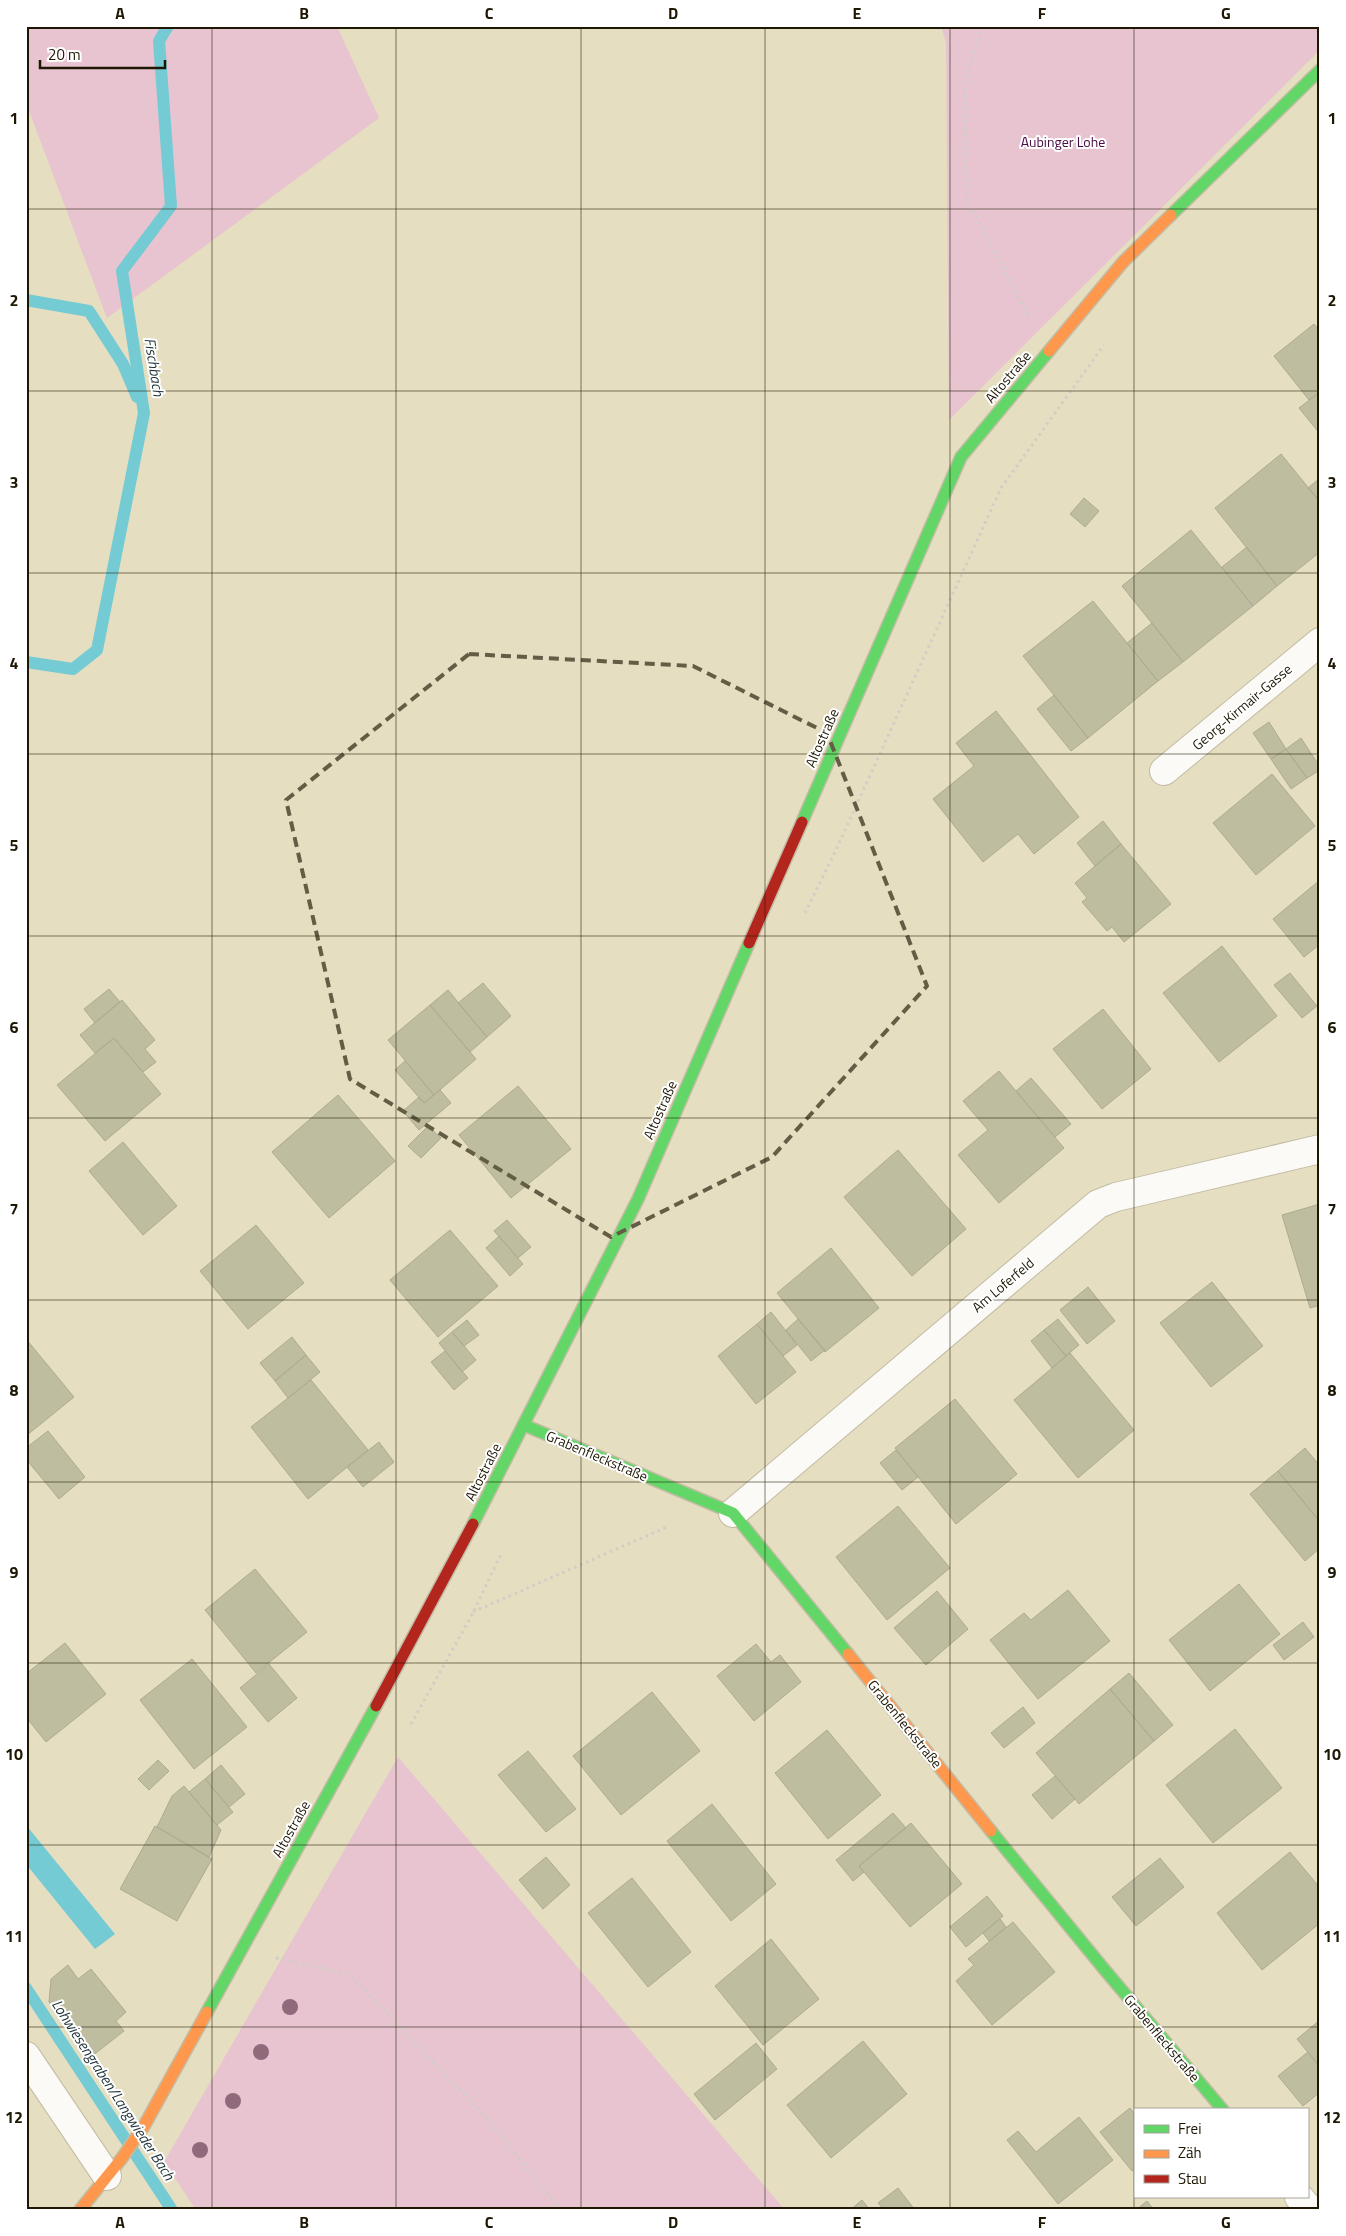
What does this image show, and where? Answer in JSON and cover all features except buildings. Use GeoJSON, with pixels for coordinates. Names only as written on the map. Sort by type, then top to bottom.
{"type":"FeatureCollection","features":[{"type":"Feature","properties":{"kind":"main road","name":"Altostraße"},"geometry":{"type":"LineString","coordinates":[[80,2210],[144,2126],[379,1702],[524,1425],[638,1200],[961,457],[1123,262],[1320,70]]}},
{"type":"Feature","properties":{"kind":"main road","name":"Grabenfleckstraße"},"geometry":{"type":"LineString","coordinates":[[524,1425],[724,1510],[1221,2108]]}},
{"type":"Feature","properties":{"kind":"street","name":"Georg-Kirmair-Gasse"},"geometry":{"type":"LineString","coordinates":[[1164,771],[1320,642]]}},
{"type":"Feature","properties":{"kind":"street","name":"Am Loferfeld"},"geometry":{"type":"LineString","coordinates":[[724,1510],[1098,1204],[1116,1197],[1320,1149]]}},
{"type":"Feature","properties":{"kind":"street"},"geometry":{"type":"LineString","coordinates":[[26,2056],[114,2167]]}},
{"type":"Feature","properties":{"kind":"street"},"geometry":{"type":"LineString","coordinates":[[1300,2198],[1310,2210]]}},
{"type":"Feature","properties":{"kind":"path"},"geometry":{"type":"LineString","coordinates":[[983,26],[964,80],[966,198],[1047,353]]}},
{"type":"Feature","properties":{"kind":"path"},"geometry":{"type":"LineString","coordinates":[[800,922],[836,850],[1001,488],[1108,339]]}},
{"type":"Feature","properties":{"kind":"path"},"geometry":{"type":"LineString","coordinates":[[472,1613],[724,1510]]}},
{"type":"Feature","properties":{"kind":"path"},"geometry":{"type":"LineString","coordinates":[[412,1724],[472,1613],[502,1552]]}},
{"type":"Feature","properties":{"kind":"path"},"geometry":{"type":"LineString","coordinates":[[241,1951],[349,1974],[487,2118],[560,2210]]}},
{"type":"Feature","properties":{"kind":"highlighted area"},"geometry":{"type":"Polygon","coordinates":[[[469,654],[693,666],[827,733],[927,986],[772,1157],[611,1237],[350,1079],[286,800],[469,654]]]}},
{"type":"Feature","properties":{"kind":"green space"},"geometry":{"type":"Polygon","coordinates":[[[26,26],[337,26],[379,118],[107,318],[26,103],[26,26]]]}},
{"type":"Feature","properties":{"kind":"green space","name":"Aubinger Lohe"},"geometry":{"type":"Polygon","coordinates":[[[941,26],[1320,26],[1320,50],[949,420],[946,43],[941,26]]]}},
{"type":"Feature","properties":{"kind":"green space"},"geometry":{"type":"Polygon","coordinates":[[[398,1757],[785,2210],[196,2210],[164,2162],[398,1757]]]}},
{"type":"Feature","properties":{"kind":"water"},"geometry":{"type":"Polygon","coordinates":[[[26,1825],[115,1934],[95,1949],[26,1864],[26,1825]]]}},
{"type":"Feature","properties":{"kind":"waterway","name":"Fischbach"},"geometry":{"type":"LineString","coordinates":[[26,662],[73,669],[97,650],[144,413],[122,271],[171,206],[159,41],[168,26]]}},
{"type":"Feature","properties":{"kind":"waterway"},"geometry":{"type":"LineString","coordinates":[[26,300],[89,311],[123,364],[137,397]]}},
{"type":"Feature","properties":{"kind":"waterway","name":"Lohwiesengraben/Langwieder Bach"},"geometry":{"type":"LineString","coordinates":[[26,1988],[172,2210]]}},
{"type":"Feature","properties":{"kind":"traffic: fast"},"geometry":{"type":"LineString","coordinates":[[1171,215],[1320,70]]}},
{"type":"Feature","properties":{"kind":"traffic: fast"},"geometry":{"type":"LineString","coordinates":[[802,822],[961,457],[1049,351]]}},
{"type":"Feature","properties":{"kind":"traffic: fast"},"geometry":{"type":"LineString","coordinates":[[473,1524],[638,1199],[749,943]]}},
{"type":"Feature","properties":{"kind":"traffic: fast"},"geometry":{"type":"LineString","coordinates":[[524,1425],[733,1513],[848,1654]]}},
{"type":"Feature","properties":{"kind":"traffic: fast"},"geometry":{"type":"LineString","coordinates":[[207,2012],[376,1706]]}},
{"type":"Feature","properties":{"kind":"traffic: fast"},"geometry":{"type":"LineString","coordinates":[[991,1831],[1221,2108]]}},
{"type":"Feature","properties":{"kind":"traffic: slow"},"geometry":{"type":"LineString","coordinates":[[1049,351],[1123,262],[1171,215]]}},
{"type":"Feature","properties":{"kind":"traffic: slow"},"geometry":{"type":"LineString","coordinates":[[848,1654],[991,1831]]}},
{"type":"Feature","properties":{"kind":"traffic: slow"},"geometry":{"type":"LineString","coordinates":[[80,2210],[122,2158],[144,2126],[207,2012]]}},
{"type":"Feature","properties":{"kind":"traffic: jam"},"geometry":{"type":"LineString","coordinates":[[749,943],[802,822]]}},
{"type":"Feature","properties":{"kind":"traffic: jam"},"geometry":{"type":"LineString","coordinates":[[376,1706],[473,1524]]}}]}
